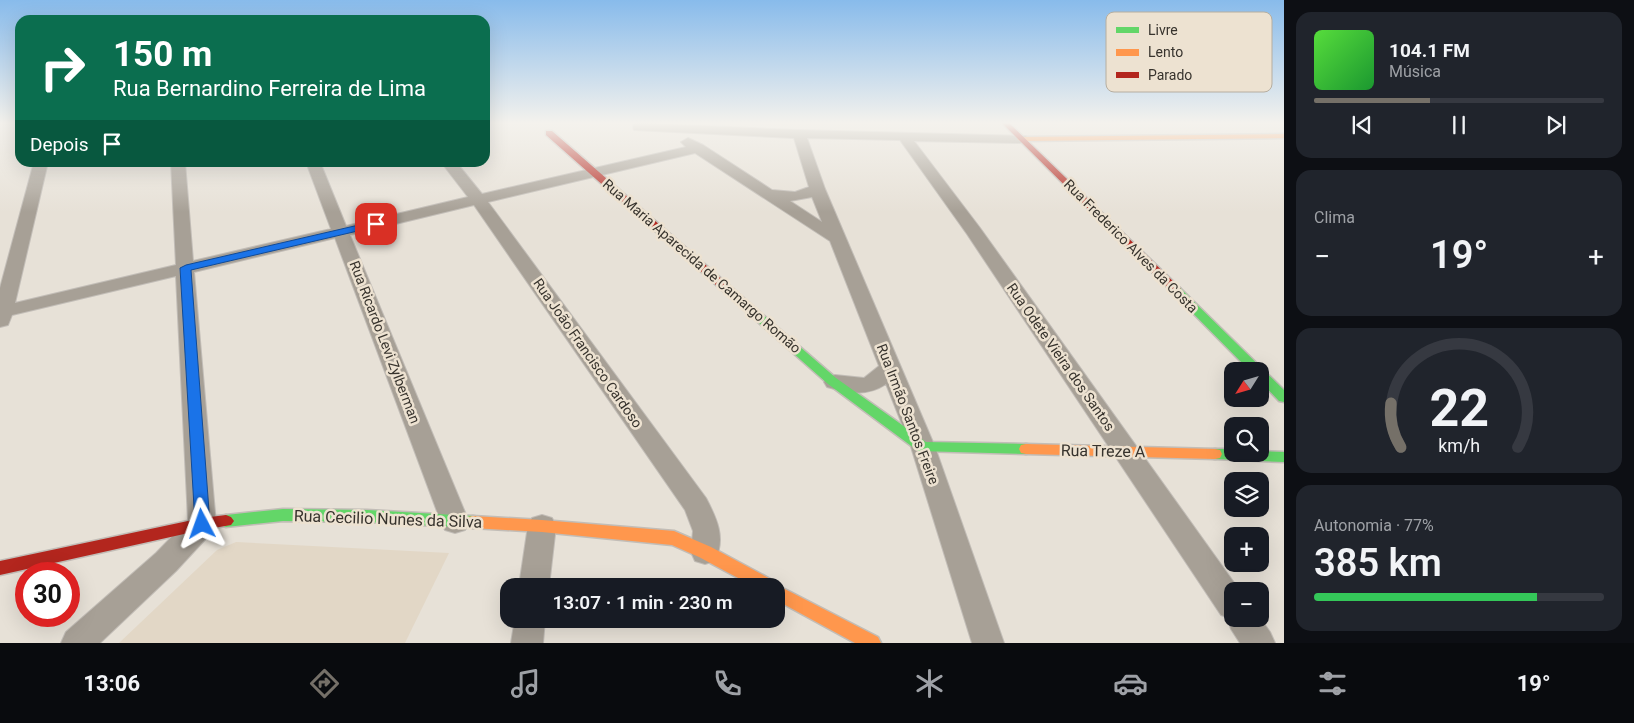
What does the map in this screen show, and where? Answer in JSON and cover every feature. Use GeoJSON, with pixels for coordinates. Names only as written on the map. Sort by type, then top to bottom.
{"type":"FeatureCollection","features":[{"type":"Feature","properties":{"kind":"street","name":"Rua Maria Aparecida de Camargo Romão"},"geometry":{"type":"LineString","coordinates":[[571,152],[832,381],[922,447]]}},
{"type":"Feature","properties":{"kind":"street"},"geometry":{"type":"LineString","coordinates":[[40,167],[1,316],[186,268],[479,201],[682,152]]}},
{"type":"Feature","properties":{"kind":"street"},"geometry":{"type":"LineString","coordinates":[[704,152],[838,239]]}},
{"type":"Feature","properties":{"kind":"street","name":"Rua Irmão Santos Freire"},"geometry":{"type":"LineString","coordinates":[[805,152],[817,189],[922,447],[988,643]]}},
{"type":"Feature","properties":{"kind":"street","name":"Rua Odete Vieira dos Santos"},"geometry":{"type":"LineString","coordinates":[[916,152],[974,232],[1224,593]]}},
{"type":"Feature","properties":{"kind":"street","name":"Rua Frederico Alves da Costa"},"geometry":{"type":"LineString","coordinates":[[1034,152],[1248,362]]}},
{"type":"Feature","properties":{"kind":"street"},"geometry":{"type":"LineString","coordinates":[[77,643],[166,562],[202,524],[178,167]]}},
{"type":"Feature","properties":{"kind":"street","name":"Rua Ricardo Levi Zylberman"},"geometry":{"type":"LineString","coordinates":[[314,167],[455,522]]}},
{"type":"Feature","properties":{"kind":"street","name":"Rua João Francisco Cardoso"},"geometry":{"type":"LineString","coordinates":[[452,167],[479,201],[697,506],[707,531],[705,552]]}},
{"type":"Feature","properties":{"kind":"street"},"geometry":{"type":"LineString","coordinates":[[766,193],[788,198],[803,196],[817,189]]}},
{"type":"Feature","properties":{"kind":"street","name":"Rua Maria Aparecida de Camargo Romão"},"geometry":{"type":"LineString","coordinates":[[832,381],[856,387],[868,386],[881,378],[890,368]]}},
{"type":"Feature","properties":{"kind":"street"},"geometry":{"type":"LineString","coordinates":[[1269,383],[1284,398]]}},
{"type":"Feature","properties":{"kind":"street","name":"Rua Treze A"},"geometry":{"type":"LineString","coordinates":[[922,447],[1126,451],[1284,457]]}},
{"type":"Feature","properties":{"kind":"street","name":"Rua Cecilio Nunes da Silva"},"geometry":{"type":"LineString","coordinates":[[0,568],[202,524],[283,515],[368,516],[542,526],[674,538],[753,578]]}},
{"type":"Feature","properties":{"kind":"street"},"geometry":{"type":"LineString","coordinates":[[535,578],[542,526]]}},
{"type":"Feature","properties":{"kind":"street"},"geometry":{"type":"LineString","coordinates":[[785,596],[872,643]]}},
{"type":"Feature","properties":{"kind":"street"},"geometry":{"type":"LineString","coordinates":[[1248,627],[1259,643]]}},
{"type":"Feature","properties":{"kind":"street"},"geometry":{"type":"LineString","coordinates":[[527,643],[529,628]]}},
{"type":"Feature","properties":{"kind":"shaded area"},"geometry":{"type":"Polygon","coordinates":[[[236,542],[449,553],[405,643],[119,643],[217,550],[236,542]]]}},
{"type":"Feature","properties":{"kind":"traffic: fast"},"geometry":{"type":"LineString","coordinates":[[728,290],[832,381],[923,447],[1026,449]]}},
{"type":"Feature","properties":{"kind":"traffic: fast"},"geometry":{"type":"LineString","coordinates":[[1176,290],[1248,362]]}},
{"type":"Feature","properties":{"kind":"traffic: fast"},"geometry":{"type":"LineString","coordinates":[[1269,383],[1284,398]]}},
{"type":"Feature","properties":{"kind":"traffic: fast"},"geometry":{"type":"LineString","coordinates":[[1215,454],[1284,457]]}},
{"type":"Feature","properties":{"kind":"traffic: fast"},"geometry":{"type":"LineString","coordinates":[[226,521],[283,515],[367,516],[473,522]]}},
{"type":"Feature","properties":{"kind":"traffic: slow"},"geometry":{"type":"LineString","coordinates":[[1026,449],[1215,454]]}},
{"type":"Feature","properties":{"kind":"traffic: slow"},"geometry":{"type":"LineString","coordinates":[[473,522],[674,538],[753,578]]}},
{"type":"Feature","properties":{"kind":"traffic: slow"},"geometry":{"type":"LineString","coordinates":[[785,596],[872,643]]}},
{"type":"Feature","properties":{"kind":"traffic: jam"},"geometry":{"type":"LineString","coordinates":[[571,152],[728,290]]}},
{"type":"Feature","properties":{"kind":"traffic: jam"},"geometry":{"type":"LineString","coordinates":[[1035,152],[1176,290]]}},
{"type":"Feature","properties":{"kind":"traffic: jam"},"geometry":{"type":"LineString","coordinates":[[0,568],[202,524],[226,521]]}},
{"type":"Feature","properties":{"kind":"route"},"geometry":{"type":"LineString","coordinates":[[202,524],[186,268],[376,224]]}}]}
